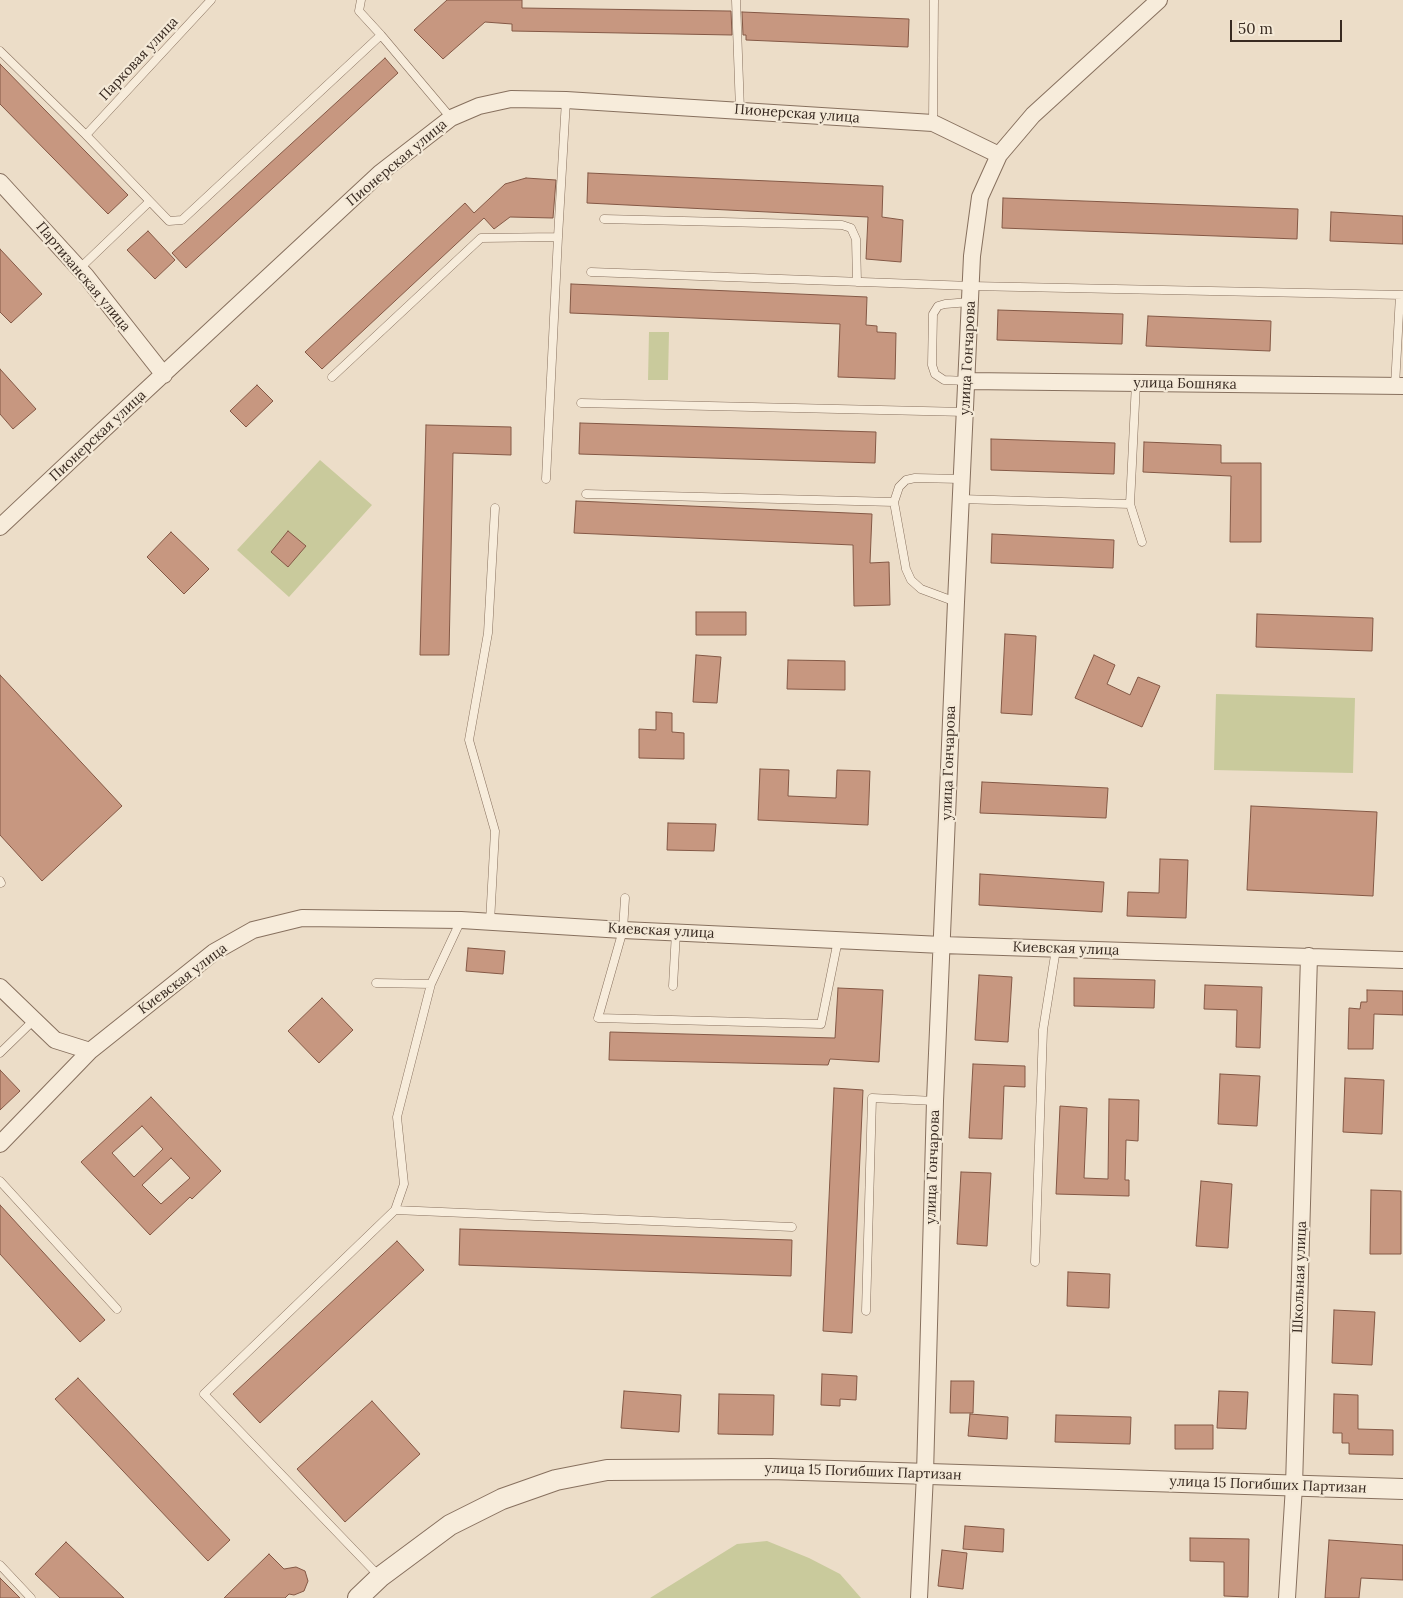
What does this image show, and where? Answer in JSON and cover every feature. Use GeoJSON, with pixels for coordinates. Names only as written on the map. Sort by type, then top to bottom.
{"type":"FeatureCollection","features":[{"type":"Feature","properties":{"kind":"street","name":"улица Гончарова"},"geometry":{"type":"LineString","coordinates":[[919,1598],[935,1101],[960,499],[966,412],[972,256],[980,197],[999,155],[1033,115],[1159,0]]}},
{"type":"Feature","properties":{"kind":"street","name":"Пионерская улица"},"geometry":{"type":"LineString","coordinates":[[0,527],[380,173],[450,118],[479,106],[511,99],[566,100],[934,122],[999,155]]}},
{"type":"Feature","properties":{"kind":"street","name":"Партизанская улица"},"geometry":{"type":"LineString","coordinates":[[0,182],[79,269],[164,375]]}},
{"type":"Feature","properties":{"kind":"street","name":"улица Бошняка"},"geometry":{"type":"LineString","coordinates":[[967,381],[1399,386]]}},
{"type":"Feature","properties":{"kind":"street","name":"Киевская улица"},"geometry":{"type":"LineString","coordinates":[[0,1144],[90,1051],[214,952],[253,930],[302,918],[462,920],[623,930],[942,945],[1403,960]]}},
{"type":"Feature","properties":{"kind":"street","name":"Школьная улица"},"geometry":{"type":"LineString","coordinates":[[1287,1598],[1294,1486],[1309,956]]}},
{"type":"Feature","properties":{"kind":"street"},"geometry":{"type":"LineString","coordinates":[[0,987],[55,1040],[90,1051]]}},
{"type":"Feature","properties":{"kind":"street","name":"улица 15 Погибших Партизан"},"geometry":{"type":"LineString","coordinates":[[358,1598],[380,1577],[450,1525],[502,1499],[556,1480],[607,1470],[771,1469],[1403,1489]]}},
{"type":"Feature","properties":{"kind":"lane","name":"Парковая улица"},"geometry":{"type":"LineString","coordinates":[[86,134],[211,0]]}},
{"type":"Feature","properties":{"kind":"lane"},"geometry":{"type":"LineString","coordinates":[[361,0],[359,11],[450,118]]}},
{"type":"Feature","properties":{"kind":"lane"},"geometry":{"type":"LineString","coordinates":[[736,0],[740,110]]}},
{"type":"Feature","properties":{"kind":"lane"},"geometry":{"type":"LineString","coordinates":[[934,0],[934,122]]}},
{"type":"Feature","properties":{"kind":"lane"},"geometry":{"type":"LineString","coordinates":[[0,51],[86,134],[169,221],[182,220],[381,35]]}},
{"type":"Feature","properties":{"kind":"lane"},"geometry":{"type":"LineString","coordinates":[[546,479],[566,100]]}},
{"type":"Feature","properties":{"kind":"lane"},"geometry":{"type":"LineString","coordinates":[[79,269],[149,202]]}},
{"type":"Feature","properties":{"kind":"lane"},"geometry":{"type":"LineString","coordinates":[[604,219],[842,225],[851,228],[856,239],[857,282]]}},
{"type":"Feature","properties":{"kind":"lane"},"geometry":{"type":"LineString","coordinates":[[332,376],[482,238],[558,237]]}},
{"type":"Feature","properties":{"kind":"lane"},"geometry":{"type":"LineString","coordinates":[[591,272],[857,282],[971,294],[1401,295],[1399,386]]}},
{"type":"Feature","properties":{"kind":"lane"},"geometry":{"type":"LineString","coordinates":[[967,381],[944,380],[935,374],[932,365],[933,314],[938,306],[971,294]]}},
{"type":"Feature","properties":{"kind":"lane"},"geometry":{"type":"LineString","coordinates":[[1136,383],[1130,504],[1142,542]]}},
{"type":"Feature","properties":{"kind":"lane"},"geometry":{"type":"LineString","coordinates":[[581,403],[966,412]]}},
{"type":"Feature","properties":{"kind":"lane"},"geometry":{"type":"LineString","coordinates":[[956,602],[921,589],[911,580],[906,569],[894,502],[899,487],[906,480],[915,478],[961,479]]}},
{"type":"Feature","properties":{"kind":"lane"},"geometry":{"type":"LineString","coordinates":[[586,494],[894,502]]}},
{"type":"Feature","properties":{"kind":"lane"},"geometry":{"type":"LineString","coordinates":[[960,499],[1130,504]]}},
{"type":"Feature","properties":{"kind":"lane"},"geometry":{"type":"LineString","coordinates":[[490,922],[495,831],[469,740],[488,633],[495,508]]}},
{"type":"Feature","properties":{"kind":"lane"},"geometry":{"type":"LineString","coordinates":[[625,898],[623,930],[598,1018],[821,1024],[838,940]]}},
{"type":"Feature","properties":{"kind":"lane"},"geometry":{"type":"LineString","coordinates":[[380,1577],[204,1394],[395,1210],[404,1184],[397,1117],[431,984],[462,920]]}},
{"type":"Feature","properties":{"kind":"lane"},"geometry":{"type":"LineString","coordinates":[[673,986],[676,932]]}},
{"type":"Feature","properties":{"kind":"lane"},"geometry":{"type":"LineString","coordinates":[[1035,1262],[1043,1030],[1056,949]]}},
{"type":"Feature","properties":{"kind":"lane"},"geometry":{"type":"LineString","coordinates":[[376,983],[431,984]]}},
{"type":"Feature","properties":{"kind":"lane"},"geometry":{"type":"LineString","coordinates":[[0,1053],[34,1020]]}},
{"type":"Feature","properties":{"kind":"lane"},"geometry":{"type":"LineString","coordinates":[[866,1311],[872,1098],[935,1101]]}},
{"type":"Feature","properties":{"kind":"lane"},"geometry":{"type":"LineString","coordinates":[[0,1181],[117,1309]]}},
{"type":"Feature","properties":{"kind":"lane"},"geometry":{"type":"LineString","coordinates":[[395,1210],[792,1228]]}},
{"type":"Feature","properties":{"kind":"lane"},"geometry":{"type":"LineString","coordinates":[[0,1565],[30,1598]]}},
{"type":"Feature","properties":{"kind":"green space"},"geometry":{"type":"Polygon","coordinates":[[[649,332],[669,332],[668,380],[648,380],[649,332]]]}},
{"type":"Feature","properties":{"kind":"green space"},"geometry":{"type":"Polygon","coordinates":[[[320,460],[372,505],[289,597],[237,550],[320,460]]]}},
{"type":"Feature","properties":{"kind":"green space"},"geometry":{"type":"Polygon","coordinates":[[[1216,694],[1355,698],[1353,773],[1214,770],[1216,694]]]}},
{"type":"Feature","properties":{"kind":"green space"},"geometry":{"type":"Polygon","coordinates":[[[767,1541],[809,1558],[840,1574],[861,1598],[650,1598],[737,1544],[767,1541]]]}},
{"type":"Feature","properties":{"kind":"building"},"geometry":{"type":"Polygon","coordinates":[[[447,0],[522,0],[522,8],[731,11],[732,35],[512,31],[512,24],[485,22],[443,59],[414,30],[447,0]]]}},
{"type":"Feature","properties":{"kind":"building"},"geometry":{"type":"Polygon","coordinates":[[[742,12],[909,19],[908,47],[746,40],[746,35],[743,35],[742,12]]]}},
{"type":"Feature","properties":{"kind":"building"},"geometry":{"type":"Polygon","coordinates":[[[385,58],[398,73],[186,268],[172,253],[385,58]]]}},
{"type":"Feature","properties":{"kind":"building"},"geometry":{"type":"Polygon","coordinates":[[[0,64],[128,195],[108,214],[0,104],[0,64]]]}},
{"type":"Feature","properties":{"kind":"building"},"geometry":{"type":"Polygon","coordinates":[[[588,173],[883,186],[882,217],[903,220],[901,262],[866,259],[868,217],[587,203],[588,173]]]}},
{"type":"Feature","properties":{"kind":"building"},"geometry":{"type":"Polygon","coordinates":[[[526,178],[556,180],[553,218],[510,217],[494,229],[484,218],[322,369],[305,352],[465,203],[474,213],[505,184],[526,178]]]}},
{"type":"Feature","properties":{"kind":"building"},"geometry":{"type":"Polygon","coordinates":[[[1003,198],[1298,209],[1297,239],[1002,228],[1003,198]]]}},
{"type":"Feature","properties":{"kind":"building"},"geometry":{"type":"Polygon","coordinates":[[[1331,212],[1403,216],[1403,244],[1330,241],[1331,212]]]}},
{"type":"Feature","properties":{"kind":"building"},"geometry":{"type":"Polygon","coordinates":[[[148,231],[175,260],[155,279],[127,250],[148,231]]]}},
{"type":"Feature","properties":{"kind":"building"},"geometry":{"type":"Polygon","coordinates":[[[0,249],[42,294],[11,323],[0,312],[0,249]]]}},
{"type":"Feature","properties":{"kind":"building"},"geometry":{"type":"Polygon","coordinates":[[[571,284],[867,297],[866,325],[877,326],[877,332],[896,333],[895,379],[838,377],[840,324],[570,313],[571,284]]]}},
{"type":"Feature","properties":{"kind":"building"},"geometry":{"type":"Polygon","coordinates":[[[998,310],[1123,314],[1122,344],[997,340],[998,310]]]}},
{"type":"Feature","properties":{"kind":"building"},"geometry":{"type":"Polygon","coordinates":[[[1148,316],[1271,321],[1270,351],[1146,346],[1148,316]]]}},
{"type":"Feature","properties":{"kind":"building"},"geometry":{"type":"Polygon","coordinates":[[[0,369],[36,409],[13,429],[0,414],[0,369]]]}},
{"type":"Feature","properties":{"kind":"building"},"geometry":{"type":"Polygon","coordinates":[[[257,385],[273,401],[246,427],[230,411],[257,385]]]}},
{"type":"Feature","properties":{"kind":"building"},"geometry":{"type":"Polygon","coordinates":[[[580,423],[876,432],[875,463],[579,454],[580,423]]]}},
{"type":"Feature","properties":{"kind":"building"},"geometry":{"type":"Polygon","coordinates":[[[426,425],[511,427],[511,455],[453,453],[449,655],[420,655],[426,425]]]}},
{"type":"Feature","properties":{"kind":"building"},"geometry":{"type":"Polygon","coordinates":[[[991,439],[1115,443],[1114,474],[991,470],[991,439]]]}},
{"type":"Feature","properties":{"kind":"building"},"geometry":{"type":"Polygon","coordinates":[[[1144,442],[1221,445],[1221,463],[1261,463],[1261,542],[1230,542],[1231,476],[1143,472],[1144,442]]]}},
{"type":"Feature","properties":{"kind":"building"},"geometry":{"type":"Polygon","coordinates":[[[576,501],[872,514],[870,563],[889,562],[890,605],[854,606],[853,545],[574,533],[576,501]]]}},
{"type":"Feature","properties":{"kind":"building"},"geometry":{"type":"Polygon","coordinates":[[[288,531],[306,546],[288,567],[271,552],[288,531]]]}},
{"type":"Feature","properties":{"kind":"building"},"geometry":{"type":"Polygon","coordinates":[[[171,532],[209,569],[184,594],[147,557],[171,532]]]}},
{"type":"Feature","properties":{"kind":"building"},"geometry":{"type":"Polygon","coordinates":[[[992,534],[1114,540],[1113,568],[991,563],[992,534]]]}},
{"type":"Feature","properties":{"kind":"building"},"geometry":{"type":"Polygon","coordinates":[[[696,612],[746,612],[746,635],[696,635],[696,612]]]}},
{"type":"Feature","properties":{"kind":"building"},"geometry":{"type":"Polygon","coordinates":[[[1257,614],[1373,618],[1372,651],[1256,647],[1257,614]]]}},
{"type":"Feature","properties":{"kind":"building"},"geometry":{"type":"Polygon","coordinates":[[[1005,634],[1036,636],[1032,715],[1001,713],[1005,634]]]}},
{"type":"Feature","properties":{"kind":"building"},"geometry":{"type":"Polygon","coordinates":[[[696,655],[721,657],[717,703],[693,702],[696,655]]]}},
{"type":"Feature","properties":{"kind":"building"},"geometry":{"type":"Polygon","coordinates":[[[1094,655],[1115,665],[1107,684],[1130,695],[1138,677],[1160,686],[1142,727],[1075,698],[1094,655]]]}},
{"type":"Feature","properties":{"kind":"building"},"geometry":{"type":"Polygon","coordinates":[[[788,660],[845,661],[845,690],[787,689],[788,660]]]}},
{"type":"Feature","properties":{"kind":"building"},"geometry":{"type":"Polygon","coordinates":[[[0,675],[122,806],[42,881],[0,835],[0,675]]]}},
{"type":"Feature","properties":{"kind":"building"},"geometry":{"type":"Polygon","coordinates":[[[656,712],[672,713],[672,732],[684,733],[684,759],[639,758],[639,729],[656,730],[656,712]]]}},
{"type":"Feature","properties":{"kind":"building"},"geometry":{"type":"Polygon","coordinates":[[[760,769],[789,770],[788,796],[836,798],[837,770],[870,771],[868,825],[758,820],[760,769]]]}},
{"type":"Feature","properties":{"kind":"building"},"geometry":{"type":"Polygon","coordinates":[[[982,782],[1108,788],[1106,818],[980,813],[982,782]]]}},
{"type":"Feature","properties":{"kind":"building"},"geometry":{"type":"Polygon","coordinates":[[[1251,806],[1377,812],[1373,896],[1247,890],[1251,806]]]}},
{"type":"Feature","properties":{"kind":"building"},"geometry":{"type":"Polygon","coordinates":[[[668,823],[716,824],[714,851],[667,850],[668,823]]]}},
{"type":"Feature","properties":{"kind":"building"},"geometry":{"type":"Polygon","coordinates":[[[1160,859],[1188,860],[1186,918],[1127,916],[1128,892],[1159,893],[1160,859]]]}},
{"type":"Feature","properties":{"kind":"building"},"geometry":{"type":"Polygon","coordinates":[[[980,874],[1104,882],[1102,912],[979,905],[980,874]]]}},
{"type":"Feature","properties":{"kind":"building"},"geometry":{"type":"Polygon","coordinates":[[[468,948],[505,951],[503,974],[466,971],[468,948]]]}},
{"type":"Feature","properties":{"kind":"building"},"geometry":{"type":"Polygon","coordinates":[[[979,975],[1012,977],[1008,1042],[975,1040],[979,975]]]}},
{"type":"Feature","properties":{"kind":"building"},"geometry":{"type":"Polygon","coordinates":[[[1074,978],[1155,980],[1154,1008],[1074,1006],[1074,978]]]}},
{"type":"Feature","properties":{"kind":"building"},"geometry":{"type":"Polygon","coordinates":[[[1205,985],[1262,987],[1260,1048],[1236,1047],[1237,1010],[1204,1009],[1205,985]]]}},
{"type":"Feature","properties":{"kind":"building"},"geometry":{"type":"Polygon","coordinates":[[[838,988],[883,990],[879,1062],[830,1059],[828,1065],[609,1060],[610,1032],[835,1038],[838,988]]]}},
{"type":"Feature","properties":{"kind":"building"},"geometry":{"type":"Polygon","coordinates":[[[1367,990],[1403,991],[1403,1015],[1374,1014],[1373,1049],[1348,1049],[1349,1008],[1360,1009],[1361,1002],[1367,1002],[1367,990]]]}},
{"type":"Feature","properties":{"kind":"building"},"geometry":{"type":"Polygon","coordinates":[[[322,998],[353,1030],[319,1063],[288,1031],[322,998]]]}},
{"type":"Feature","properties":{"kind":"building"},"geometry":{"type":"Polygon","coordinates":[[[973,1064],[1025,1066],[1025,1087],[1004,1086],[1002,1139],[969,1138],[973,1064]]]}},
{"type":"Feature","properties":{"kind":"building"},"geometry":{"type":"Polygon","coordinates":[[[0,1070],[20,1091],[0,1110],[0,1070]]]}},
{"type":"Feature","properties":{"kind":"building"},"geometry":{"type":"Polygon","coordinates":[[[1220,1074],[1260,1076],[1257,1126],[1218,1124],[1220,1074]]]}},
{"type":"Feature","properties":{"kind":"building"},"geometry":{"type":"Polygon","coordinates":[[[1345,1078],[1384,1080],[1382,1134],[1343,1132],[1345,1078]]]}},
{"type":"Feature","properties":{"kind":"building"},"geometry":{"type":"Polygon","coordinates":[[[834,1088],[863,1090],[852,1333],[823,1331],[834,1088]]]}},
{"type":"Feature","properties":{"kind":"building"},"geometry":{"type":"Polygon","coordinates":[[[151,1097],[221,1171],[150,1235],[81,1162],[151,1097]],[[142,1126],[112,1153],[134,1177],[163,1149],[142,1126]],[[171,1158],[142,1185],[161,1204],[190,1178],[171,1158]]]}},
{"type":"Feature","properties":{"kind":"building"},"geometry":{"type":"Polygon","coordinates":[[[1109,1099],[1139,1100],[1138,1141],[1126,1140],[1125,1180],[1129,1180],[1129,1196],[1056,1194],[1060,1106],[1087,1108],[1084,1178],[1108,1179],[1109,1099]]]}},
{"type":"Feature","properties":{"kind":"building"},"geometry":{"type":"Polygon","coordinates":[[[961,1172],[991,1173],[987,1246],[957,1244],[961,1172]]]}},
{"type":"Feature","properties":{"kind":"building"},"geometry":{"type":"Polygon","coordinates":[[[1201,1181],[1232,1184],[1228,1248],[1196,1246],[1201,1181]]]}},
{"type":"Feature","properties":{"kind":"building"},"geometry":{"type":"Polygon","coordinates":[[[1371,1190],[1401,1191],[1401,1254],[1370,1254],[1371,1190]]]}},
{"type":"Feature","properties":{"kind":"building"},"geometry":{"type":"Polygon","coordinates":[[[0,1205],[105,1320],[80,1342],[0,1254],[0,1205]]]}},
{"type":"Feature","properties":{"kind":"building"},"geometry":{"type":"Polygon","coordinates":[[[460,1229],[792,1240],[791,1276],[459,1265],[460,1229]]]}},
{"type":"Feature","properties":{"kind":"building"},"geometry":{"type":"Polygon","coordinates":[[[397,1241],[424,1270],[260,1423],[233,1394],[397,1241]]]}},
{"type":"Feature","properties":{"kind":"building"},"geometry":{"type":"Polygon","coordinates":[[[1068,1272],[1110,1274],[1109,1308],[1067,1306],[1068,1272]]]}},
{"type":"Feature","properties":{"kind":"building"},"geometry":{"type":"Polygon","coordinates":[[[1334,1310],[1375,1312],[1372,1365],[1332,1363],[1334,1310]]]}},
{"type":"Feature","properties":{"kind":"building"},"geometry":{"type":"Polygon","coordinates":[[[822,1374],[857,1376],[856,1400],[840,1399],[840,1406],[821,1405],[822,1374]]]}},
{"type":"Feature","properties":{"kind":"building"},"geometry":{"type":"Polygon","coordinates":[[[78,1378],[230,1540],[208,1561],[55,1399],[78,1378]]]}},
{"type":"Feature","properties":{"kind":"building"},"geometry":{"type":"Polygon","coordinates":[[[951,1381],[974,1381],[973,1413],[950,1413],[951,1381]]]}},
{"type":"Feature","properties":{"kind":"building"},"geometry":{"type":"Polygon","coordinates":[[[624,1391],[681,1395],[679,1432],[621,1428],[624,1391]]]}},
{"type":"Feature","properties":{"kind":"building"},"geometry":{"type":"Polygon","coordinates":[[[1219,1391],[1248,1392],[1246,1429],[1217,1428],[1219,1391]]]}},
{"type":"Feature","properties":{"kind":"building"},"geometry":{"type":"Polygon","coordinates":[[[719,1394],[774,1395],[773,1435],[718,1434],[719,1394]]]}},
{"type":"Feature","properties":{"kind":"building"},"geometry":{"type":"Polygon","coordinates":[[[1334,1394],[1358,1395],[1358,1429],[1393,1430],[1393,1455],[1349,1454],[1349,1443],[1342,1443],[1342,1433],[1333,1433],[1334,1394]]]}},
{"type":"Feature","properties":{"kind":"building"},"geometry":{"type":"Polygon","coordinates":[[[372,1401],[420,1454],[345,1522],[297,1469],[372,1401]]]}},
{"type":"Feature","properties":{"kind":"building"},"geometry":{"type":"Polygon","coordinates":[[[970,1414],[1008,1417],[1007,1439],[968,1436],[970,1414]]]}},
{"type":"Feature","properties":{"kind":"building"},"geometry":{"type":"Polygon","coordinates":[[[1056,1415],[1131,1417],[1130,1444],[1055,1442],[1056,1415]]]}},
{"type":"Feature","properties":{"kind":"building"},"geometry":{"type":"Polygon","coordinates":[[[1175,1425],[1213,1425],[1213,1449],[1175,1449],[1175,1425]]]}},
{"type":"Feature","properties":{"kind":"building"},"geometry":{"type":"Polygon","coordinates":[[[965,1526],[1004,1529],[1003,1552],[963,1549],[965,1526]]]}},
{"type":"Feature","properties":{"kind":"building"},"geometry":{"type":"Polygon","coordinates":[[[1190,1538],[1249,1539],[1248,1597],[1224,1596],[1224,1562],[1190,1561],[1190,1538]]]}},
{"type":"Feature","properties":{"kind":"building"},"geometry":{"type":"Polygon","coordinates":[[[1329,1540],[1403,1545],[1403,1580],[1361,1578],[1359,1598],[1325,1598],[1329,1540]]]}},
{"type":"Feature","properties":{"kind":"building"},"geometry":{"type":"Polygon","coordinates":[[[66,1542],[124,1598],[60,1598],[35,1574],[66,1542]]]}},
{"type":"Feature","properties":{"kind":"building"},"geometry":{"type":"Polygon","coordinates":[[[942,1550],[967,1553],[963,1589],[938,1586],[942,1550]]]}},
{"type":"Feature","properties":{"kind":"building"},"geometry":{"type":"Polygon","coordinates":[[[269,1554],[284,1569],[296,1567],[305,1571],[308,1581],[304,1591],[294,1595],[289,1594],[285,1598],[224,1598],[269,1554]]]}},
{"type":"Feature","properties":{"kind":"building"},"geometry":{"type":"Polygon","coordinates":[[[0,1578],[20,1598],[0,1598],[0,1578]]]}}]}
